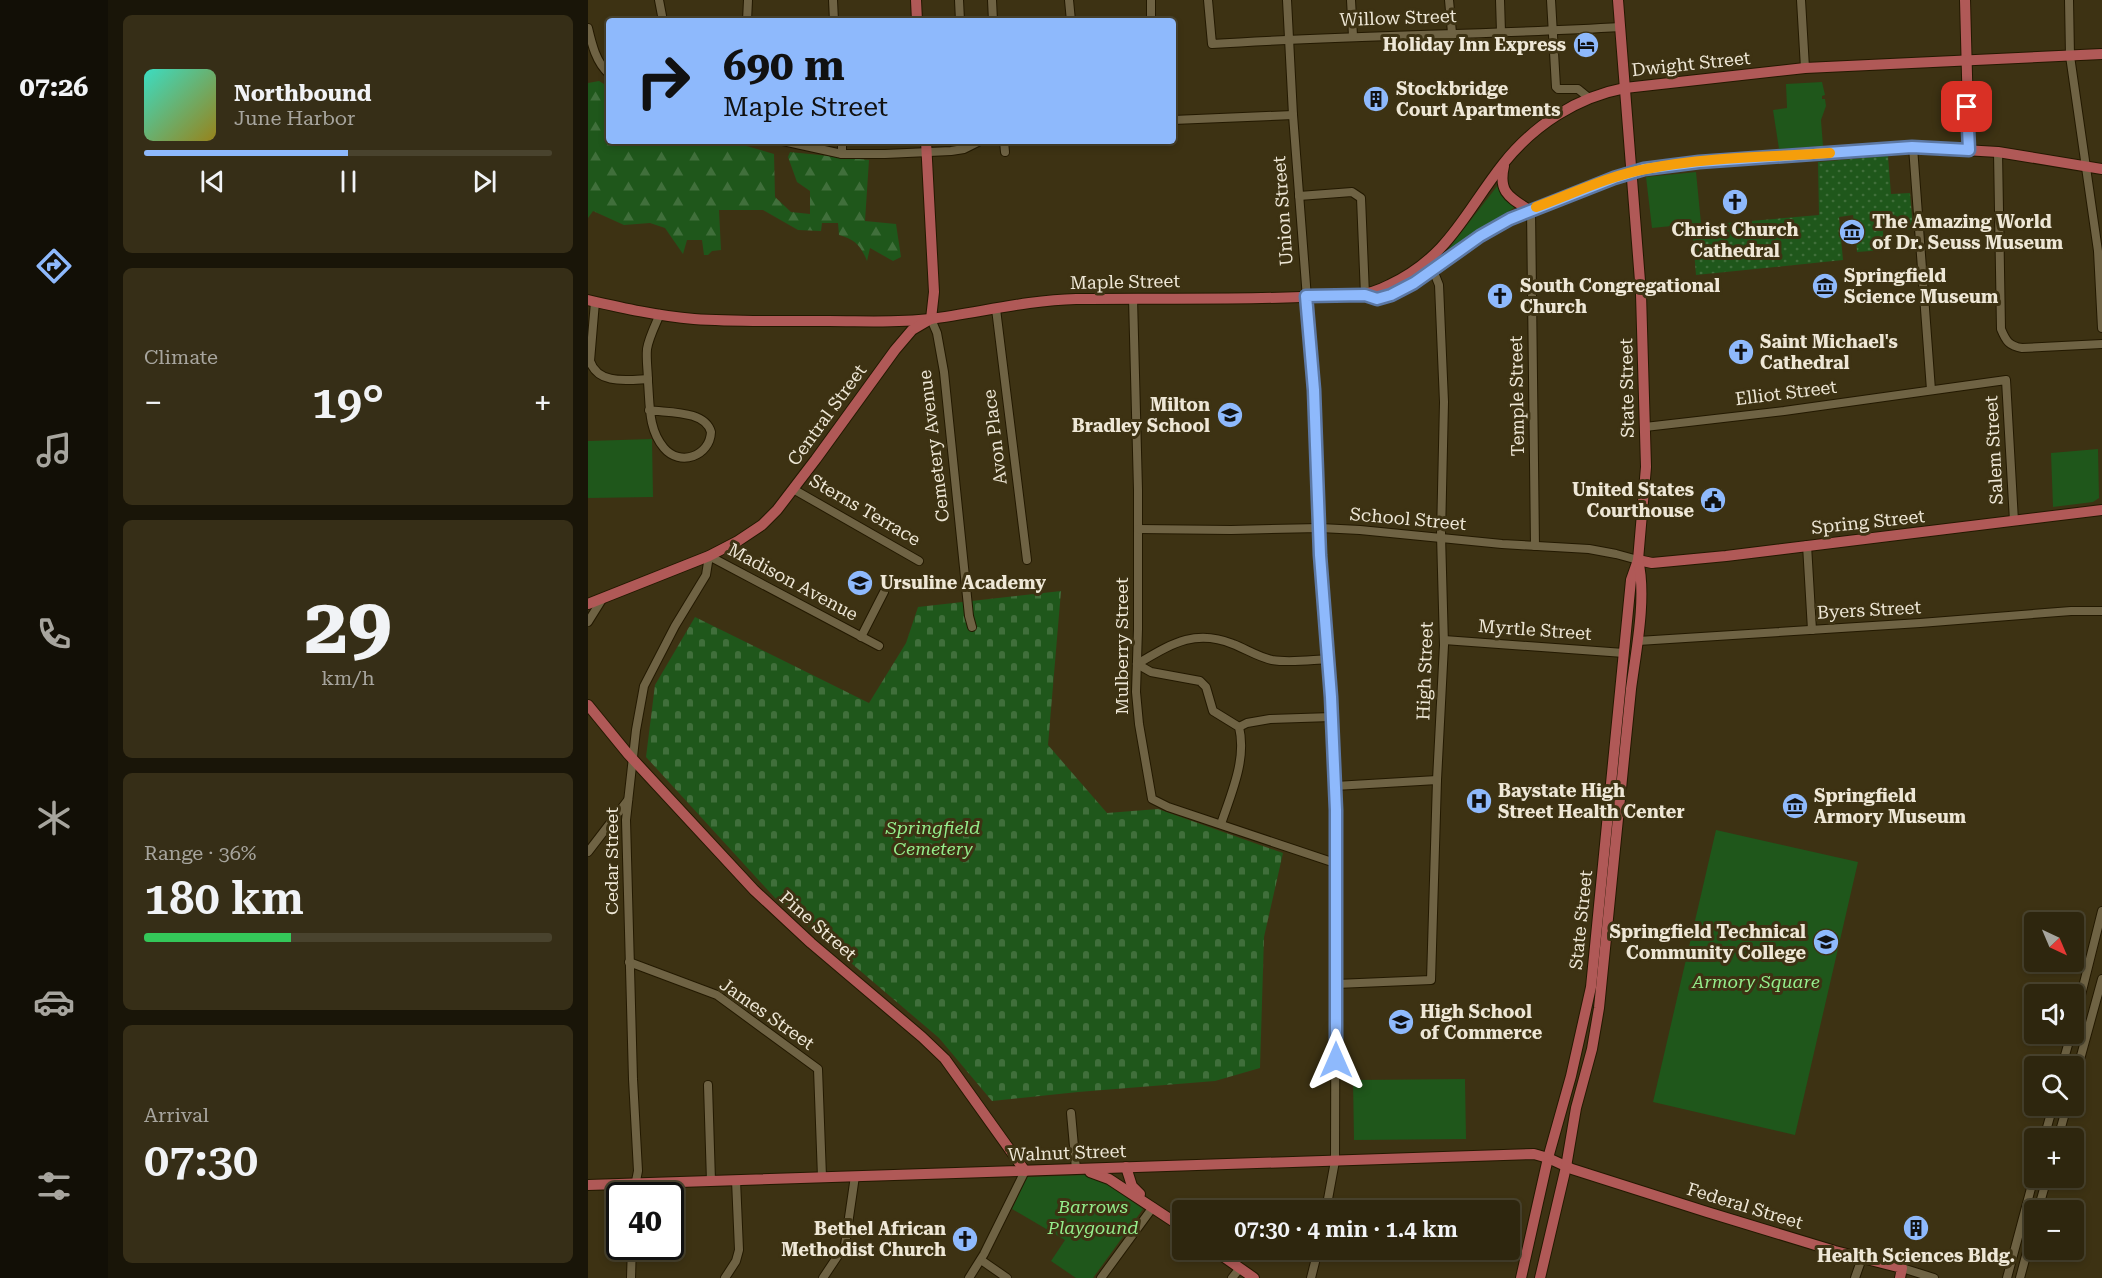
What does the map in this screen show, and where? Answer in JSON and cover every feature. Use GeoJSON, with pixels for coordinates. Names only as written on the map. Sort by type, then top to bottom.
{"type":"FeatureCollection","features":[{"type":"Feature","properties":{"kind":"main road"},"geometry":{"type":"LineString","coordinates":[[916,0],[917,18]]}},
{"type":"Feature","properties":{"kind":"main road","name":"State Street"},"geometry":{"type":"LineString","coordinates":[[1521,1278],[1548,1158],[1561,1114],[1591,987],[1631,580],[1638,561],[1645,487],[1641,294],[1618,0]]}},
{"type":"Feature","properties":{"kind":"main road"},"geometry":{"type":"LineString","coordinates":[[1965,0],[1969,150]]}},
{"type":"Feature","properties":{"kind":"main road","name":"Dwight Street"},"geometry":{"type":"LineString","coordinates":[[1365,295],[1409,275],[1436,254],[1461,225],[1504,162],[1525,140],[1550,119],[1589,98],[1625,87],[1805,68],[2102,54]]}},
{"type":"Feature","properties":{"kind":"main road"},"geometry":{"type":"LineString","coordinates":[[926,144],[934,292],[932,319]]}},
{"type":"Feature","properties":{"kind":"main road","name":"Maple Street"},"geometry":{"type":"LineString","coordinates":[[592,301],[693,318],[769,321],[894,321],[932,319],[1057,300],[1365,295],[1377,299],[1407,288],[1490,230],[1530,210],[1632,172],[1699,162],[1912,147],[1998,152],[2102,169]]}},
{"type":"Feature","properties":{"kind":"main road"},"geometry":{"type":"LineString","coordinates":[[1504,162],[1502,180],[1505,191],[1530,210]]}},
{"type":"Feature","properties":{"kind":"main road","name":"Central Street"},"geometry":{"type":"LineString","coordinates":[[588,603],[709,556],[762,525],[793,489],[895,350],[912,330],[932,319]]}},
{"type":"Feature","properties":{"kind":"main road","name":"Spring Street"},"geometry":{"type":"LineString","coordinates":[[1638,561],[1652,563],[1688,560],[2102,510]]}},
{"type":"Feature","properties":{"kind":"main road","name":"State Street"},"geometry":{"type":"LineString","coordinates":[[1540,1278],[1566,1167],[1576,1108],[1592,1049],[1607,943],[1631,689],[1638,641],[1642,577],[1638,561]]}},
{"type":"Feature","properties":{"kind":"main road","name":"Pine Street"},"geometry":{"type":"LineString","coordinates":[[588,705],[633,760],[766,902],[935,1049],[962,1082],[1025,1171]]}},
{"type":"Feature","properties":{"kind":"main road"},"geometry":{"type":"LineString","coordinates":[[1578,1046],[1592,1049]]}},
{"type":"Feature","properties":{"kind":"main road","name":"Walnut Street"},"geometry":{"type":"LineString","coordinates":[[674,1182],[1525,1154],[1548,1158]]}},
{"type":"Feature","properties":{"kind":"main road","name":"Federal Street"},"geometry":{"type":"LineString","coordinates":[[1548,1158],[1566,1167],[1862,1258],[1901,1273]]}},
{"type":"Feature","properties":{"kind":"main road"},"geometry":{"type":"LineString","coordinates":[[1126,1167],[1132,1186],[1153,1207]]}},
{"type":"Feature","properties":{"kind":"main road"},"geometry":{"type":"LineString","coordinates":[[1076,1169],[1102,1175],[1172,1220]]}},
{"type":"Feature","properties":{"kind":"main road","name":"Walnut Street"},"geometry":{"type":"LineString","coordinates":[[588,1185],[606,1184]]}},
{"type":"Feature","properties":{"kind":"main road"},"geometry":{"type":"LineString","coordinates":[[1228,1260],[1254,1278]]}},
{"type":"Feature","properties":{"kind":"street"},"geometry":{"type":"LineString","coordinates":[[659,0],[662,18]]}},
{"type":"Feature","properties":{"kind":"street"},"geometry":{"type":"LineString","coordinates":[[747,18],[748,0]]}},
{"type":"Feature","properties":{"kind":"street"},"geometry":{"type":"LineString","coordinates":[[833,0],[834,18]]}},
{"type":"Feature","properties":{"kind":"street"},"geometry":{"type":"LineString","coordinates":[[959,0],[960,18]]}},
{"type":"Feature","properties":{"kind":"street"},"geometry":{"type":"LineString","coordinates":[[992,0],[993,18]]}},
{"type":"Feature","properties":{"kind":"street"},"geometry":{"type":"LineString","coordinates":[[1069,0],[1071,18]]}},
{"type":"Feature","properties":{"kind":"street"},"geometry":{"type":"LineString","coordinates":[[1150,0],[1151,18]]}},
{"type":"Feature","properties":{"kind":"street","name":"Willow Street"},"geometry":{"type":"LineString","coordinates":[[1208,0],[1212,44],[1356,36],[1621,27]]}},
{"type":"Feature","properties":{"kind":"street","name":"Union Street"},"geometry":{"type":"LineString","coordinates":[[1287,0],[1293,115],[1314,390],[1320,555],[1335,786],[1335,1161],[1328,1200]]}},
{"type":"Feature","properties":{"kind":"street"},"geometry":{"type":"LineString","coordinates":[[1351,0],[1356,36]]}},
{"type":"Feature","properties":{"kind":"street"},"geometry":{"type":"LineString","coordinates":[[1449,0],[1452,33]]}},
{"type":"Feature","properties":{"kind":"street"},"geometry":{"type":"LineString","coordinates":[[1500,0],[1500,32]]}},
{"type":"Feature","properties":{"kind":"street"},"geometry":{"type":"LineString","coordinates":[[1551,0],[1556,87],[1558,89],[1578,89],[1589,98]]}},
{"type":"Feature","properties":{"kind":"street"},"geometry":{"type":"LineString","coordinates":[[1801,0],[1805,68]]}},
{"type":"Feature","properties":{"kind":"street"},"geometry":{"type":"LineString","coordinates":[[2069,0],[2070,56],[2100,248],[2102,328]]}},
{"type":"Feature","properties":{"kind":"street"},"geometry":{"type":"LineString","coordinates":[[588,28],[592,47],[601,67],[606,71]]}},
{"type":"Feature","properties":{"kind":"street"},"geometry":{"type":"LineString","coordinates":[[1176,120],[1293,115]]}},
{"type":"Feature","properties":{"kind":"street"},"geometry":{"type":"LineString","coordinates":[[797,144],[842,154],[927,153],[951,151],[968,144]]}},
{"type":"Feature","properties":{"kind":"street"},"geometry":{"type":"LineString","coordinates":[[842,144],[842,154]]}},
{"type":"Feature","properties":{"kind":"street"},"geometry":{"type":"LineString","coordinates":[[1004,144],[1005,152]]}},
{"type":"Feature","properties":{"kind":"street"},"geometry":{"type":"LineString","coordinates":[[1912,147],[1931,390]]}},
{"type":"Feature","properties":{"kind":"street"},"geometry":{"type":"LineString","coordinates":[[1998,152],[2001,329],[2007,341],[2012,346],[2022,348],[2102,344]]}},
{"type":"Feature","properties":{"kind":"street"},"geometry":{"type":"LineString","coordinates":[[1299,196],[1352,192],[1361,198],[1365,295]]}},
{"type":"Feature","properties":{"kind":"street","name":"Temple Street"},"geometry":{"type":"LineString","coordinates":[[1530,210],[1535,546]]}},
{"type":"Feature","properties":{"kind":"street","name":"High Street"},"geometry":{"type":"LineString","coordinates":[[1336,984],[1431,980],[1444,640],[1441,538],[1444,392],[1440,285],[1433,270]]}},
{"type":"Feature","properties":{"kind":"street","name":"Mulberry Street"},"geometry":{"type":"LineString","coordinates":[[1133,298],[1138,529],[1137,708],[1152,799],[1168,807],[1335,863]]}},
{"type":"Feature","properties":{"kind":"street"},"geometry":{"type":"LineString","coordinates":[[592,301],[590,361],[593,369],[599,376],[613,379],[648,379]]}},
{"type":"Feature","properties":{"kind":"street","name":"Avon Place"},"geometry":{"type":"LineString","coordinates":[[996,309],[1027,560]]}},
{"type":"Feature","properties":{"kind":"street"},"geometry":{"type":"LineString","coordinates":[[649,410],[702,419],[710,429],[708,444],[692,457],[679,458],[671,455],[659,441],[649,410],[647,349],[660,314]]}},
{"type":"Feature","properties":{"kind":"street","name":"Cemetery Avenue"},"geometry":{"type":"LineString","coordinates":[[932,319],[944,372],[972,627]]}},
{"type":"Feature","properties":{"kind":"street","name":"Salem Street"},"geometry":{"type":"LineString","coordinates":[[1931,390],[2006,380],[2014,521]]}},
{"type":"Feature","properties":{"kind":"street","name":"Elliot Street"},"geometry":{"type":"LineString","coordinates":[[1645,427],[1784,411],[1931,390]]}},
{"type":"Feature","properties":{"kind":"street","name":"Sterns Terrace"},"geometry":{"type":"LineString","coordinates":[[793,489],[919,561]]}},
{"type":"Feature","properties":{"kind":"street","name":"School Street"},"geometry":{"type":"LineString","coordinates":[[1138,529],[1320,528],[1589,549],[1638,561]]}},
{"type":"Feature","properties":{"kind":"street"},"geometry":{"type":"LineString","coordinates":[[1807,545],[1812,630]]}},
{"type":"Feature","properties":{"kind":"street","name":"Madison Avenue"},"geometry":{"type":"LineString","coordinates":[[709,556],[879,646]]}},
{"type":"Feature","properties":{"kind":"street","name":"Cedar Street"},"geometry":{"type":"LineString","coordinates":[[636,1182],[638,1171],[629,962],[626,820],[628,799],[644,686],[675,626],[706,575],[709,556]]}},
{"type":"Feature","properties":{"kind":"street","name":"Madison Avenue"},"geometry":{"type":"LineString","coordinates":[[861,637],[884,592]]}},
{"type":"Feature","properties":{"kind":"street"},"geometry":{"type":"LineString","coordinates":[[588,622],[604,597]]}},
{"type":"Feature","properties":{"kind":"street","name":"Byers Street"},"geometry":{"type":"LineString","coordinates":[[1638,641],[2102,611]]}},
{"type":"Feature","properties":{"kind":"street"},"geometry":{"type":"LineString","coordinates":[[1137,664],[1177,642],[1205,637],[1222,639],[1273,660],[1328,659]]}},
{"type":"Feature","properties":{"kind":"street","name":"Myrtle Street"},"geometry":{"type":"LineString","coordinates":[[1444,640],[1624,653]]}},
{"type":"Feature","properties":{"kind":"street"},"geometry":{"type":"LineString","coordinates":[[1137,664],[1151,672],[1200,681],[1206,687],[1213,711],[1239,727],[1242,753],[1221,824]]}},
{"type":"Feature","properties":{"kind":"street"},"geometry":{"type":"LineString","coordinates":[[1239,727],[1247,723],[1270,719],[1332,717]]}},
{"type":"Feature","properties":{"kind":"street"},"geometry":{"type":"LineString","coordinates":[[1335,786],[1437,780]]}},
{"type":"Feature","properties":{"kind":"street"},"geometry":{"type":"LineString","coordinates":[[588,852],[628,799]]}},
{"type":"Feature","properties":{"kind":"street"},"geometry":{"type":"LineString","coordinates":[[2084,984],[2102,911]]}},
{"type":"Feature","properties":{"kind":"street","name":"James Street"},"geometry":{"type":"LineString","coordinates":[[629,962],[717,995],[818,1069],[822,1177]]}},
{"type":"Feature","properties":{"kind":"street"},"geometry":{"type":"LineString","coordinates":[[2081,1056],[2102,979]]}},
{"type":"Feature","properties":{"kind":"street"},"geometry":{"type":"LineString","coordinates":[[708,1085],[711,1181]]}},
{"type":"Feature","properties":{"kind":"street"},"geometry":{"type":"LineString","coordinates":[[1071,1113],[1076,1169]]}},
{"type":"Feature","properties":{"kind":"street"},"geometry":{"type":"LineString","coordinates":[[969,1278],[981,1260],[1025,1171]]}},
{"type":"Feature","properties":{"kind":"street"},"geometry":{"type":"LineString","coordinates":[[823,1278],[845,1245],[855,1176]]}},
{"type":"Feature","properties":{"kind":"street"},"geometry":{"type":"LineString","coordinates":[[725,1278],[734,1265],[739,1250],[736,1180]]}},
{"type":"Feature","properties":{"kind":"street"},"geometry":{"type":"LineString","coordinates":[[2007,1278],[2031,1188]]}},
{"type":"Feature","properties":{"kind":"street"},"geometry":{"type":"LineString","coordinates":[[1101,1278],[1153,1207]]}},
{"type":"Feature","properties":{"kind":"street"},"geometry":{"type":"LineString","coordinates":[[1855,1278],[1862,1258]]}},
{"type":"Feature","properties":{"kind":"street"},"geometry":{"type":"LineString","coordinates":[[631,1278],[632,1260]]}},
{"type":"Feature","properties":{"kind":"street"},"geometry":{"type":"LineString","coordinates":[[981,1260],[1007,1278]]}},
{"type":"Feature","properties":{"kind":"street"},"geometry":{"type":"LineString","coordinates":[[1311,1278],[1316,1260]]}},
{"type":"Feature","properties":{"kind":"street"},"geometry":{"type":"LineString","coordinates":[[2020,1278],[2025,1260]]}},
{"type":"Feature","properties":{"kind":"street"},"geometry":{"type":"LineString","coordinates":[[1232,1278],[1240,1268]]}},
{"type":"Feature","properties":{"kind":"street","name":"Federal Street"},"geometry":{"type":"LineString","coordinates":[[1901,1273],[1934,1278]]}},
{"type":"Feature","properties":{"kind":"green space"},"geometry":{"type":"Polygon","coordinates":[[[599,81],[606,85],[606,144],[739,144],[774,154],[775,197],[791,212],[810,214],[810,191],[797,182],[788,157],[790,152],[869,160],[865,221],[896,224],[901,257],[893,261],[870,248],[867,261],[857,244],[839,235],[838,223],[822,223],[821,231],[798,230],[763,210],[719,210],[721,250],[712,251],[708,255],[704,255],[702,240],[687,240],[683,254],[665,228],[650,223],[624,225],[593,211],[588,218],[588,83],[599,81]]]}},
{"type":"Feature","properties":{"kind":"green space"},"geometry":{"type":"Polygon","coordinates":[[[1822,82],[1825,95],[1822,99],[1825,99],[1826,106],[1821,120],[1823,146],[1779,149],[1773,110],[1787,108],[1786,84],[1822,82]]]}},
{"type":"Feature","properties":{"kind":"green space"},"geometry":{"type":"Polygon","coordinates":[[[1888,156],[1891,194],[1910,193],[1913,229],[1883,231],[1884,250],[1857,252],[1856,237],[1863,236],[1863,227],[1855,228],[1853,215],[1839,217],[1843,260],[1696,275],[1692,226],[1819,215],[1818,162],[1888,156]]]}},
{"type":"Feature","properties":{"kind":"green space"},"geometry":{"type":"Polygon","coordinates":[[[1696,172],[1701,223],[1652,228],[1646,177],[1696,172]]]}},
{"type":"Feature","properties":{"kind":"green space"},"geometry":{"type":"Polygon","coordinates":[[[1498,185],[1515,207],[1439,261],[1498,185]]]}},
{"type":"Feature","properties":{"kind":"green space"},"geometry":{"type":"Polygon","coordinates":[[[652,439],[653,497],[588,498],[588,441],[652,439]]]}},
{"type":"Feature","properties":{"kind":"green space"},"geometry":{"type":"Polygon","coordinates":[[[2098,449],[2099,498],[2093,502],[2053,507],[2051,453],[2098,449]]]}},
{"type":"Feature","properties":{"kind":"green space","name":"Springfield Cemetery"},"geometry":{"type":"Polygon","coordinates":[[[1061,591],[1048,745],[1107,813],[1158,809],[1283,853],[1264,937],[1260,1068],[1215,1081],[992,1101],[939,1038],[776,899],[646,757],[655,685],[695,617],[869,703],[906,643],[918,607],[1061,591]]]}},
{"type":"Feature","properties":{"kind":"green space","name":"Armory Square"},"geometry":{"type":"Polygon","coordinates":[[[1716,830],[1858,862],[1795,1135],[1653,1102],[1716,830]]]}},
{"type":"Feature","properties":{"kind":"green space"},"geometry":{"type":"Polygon","coordinates":[[[1465,1079],[1466,1139],[1354,1140],[1353,1080],[1465,1079]]]}},
{"type":"Feature","properties":{"kind":"green space","name":"Barrows Playgound"},"geometry":{"type":"Polygon","coordinates":[[[1087,1175],[1100,1179],[1143,1209],[1093,1278],[1076,1278],[1051,1261],[1065,1240],[1012,1209],[1027,1177],[1087,1175]]]}},
{"type":"Feature","properties":{"kind":"slow traffic"},"geometry":{"type":"LineString","coordinates":[[1536,207],[1614,178],[1647,169],[1699,162],[1830,153]]}},
{"type":"Feature","properties":{"kind":"place","name":"Holiday Inn Express"},"geometry":{"type":"Point","coordinates":[1586,45]}},
{"type":"Feature","properties":{"kind":"place","name":"Stockbridge Court Apartments"},"geometry":{"type":"Point","coordinates":[1376,99]}},
{"type":"Feature","properties":{"kind":"place","name":"Christ Church Cathedral"},"geometry":{"type":"Point","coordinates":[1735,202]}},
{"type":"Feature","properties":{"kind":"place","name":"The Amazing World of Dr. Seuss Museum"},"geometry":{"type":"Point","coordinates":[1852,232]}},
{"type":"Feature","properties":{"kind":"place","name":"Springfield Science Museum"},"geometry":{"type":"Point","coordinates":[1825,286]}},
{"type":"Feature","properties":{"kind":"place","name":"South Congregational Church"},"geometry":{"type":"Point","coordinates":[1500,296]}},
{"type":"Feature","properties":{"kind":"place","name":"Saint Michael's Cathedral"},"geometry":{"type":"Point","coordinates":[1741,352]}},
{"type":"Feature","properties":{"kind":"place","name":"Milton Bradley School"},"geometry":{"type":"Point","coordinates":[1230,415]}},
{"type":"Feature","properties":{"kind":"place","name":"United States Courthouse"},"geometry":{"type":"Point","coordinates":[1713,500]}},
{"type":"Feature","properties":{"kind":"place","name":"Ursuline Academy"},"geometry":{"type":"Point","coordinates":[860,583]}},
{"type":"Feature","properties":{"kind":"place","name":"Baystate High Street Health Center"},"geometry":{"type":"Point","coordinates":[1479,801]}},
{"type":"Feature","properties":{"kind":"place","name":"Springfield Armory Museum"},"geometry":{"type":"Point","coordinates":[1795,806]}},
{"type":"Feature","properties":{"kind":"place","name":"Springfield Technical Community College"},"geometry":{"type":"Point","coordinates":[1826,942]}},
{"type":"Feature","properties":{"kind":"place","name":"High School of Commerce"},"geometry":{"type":"Point","coordinates":[1401,1022]}},
{"type":"Feature","properties":{"kind":"place","name":"Health Sciences Bldg."},"geometry":{"type":"Point","coordinates":[1916,1228]}},
{"type":"Feature","properties":{"kind":"place","name":"Bethel African Methodist Church"},"geometry":{"type":"Point","coordinates":[965,1239]}},
{"type":"Feature","properties":{"kind":"route"},"geometry":{"type":"LineString","coordinates":[[1336,1060],[1336,810],[1331,697],[1320,555],[1314,390],[1306,296],[1365,295],[1377,299],[1391,295],[1414,283],[1480,236],[1510,219],[1614,178],[1644,169],[1699,162],[1912,147],[1969,150],[1967,107]]}}]}
